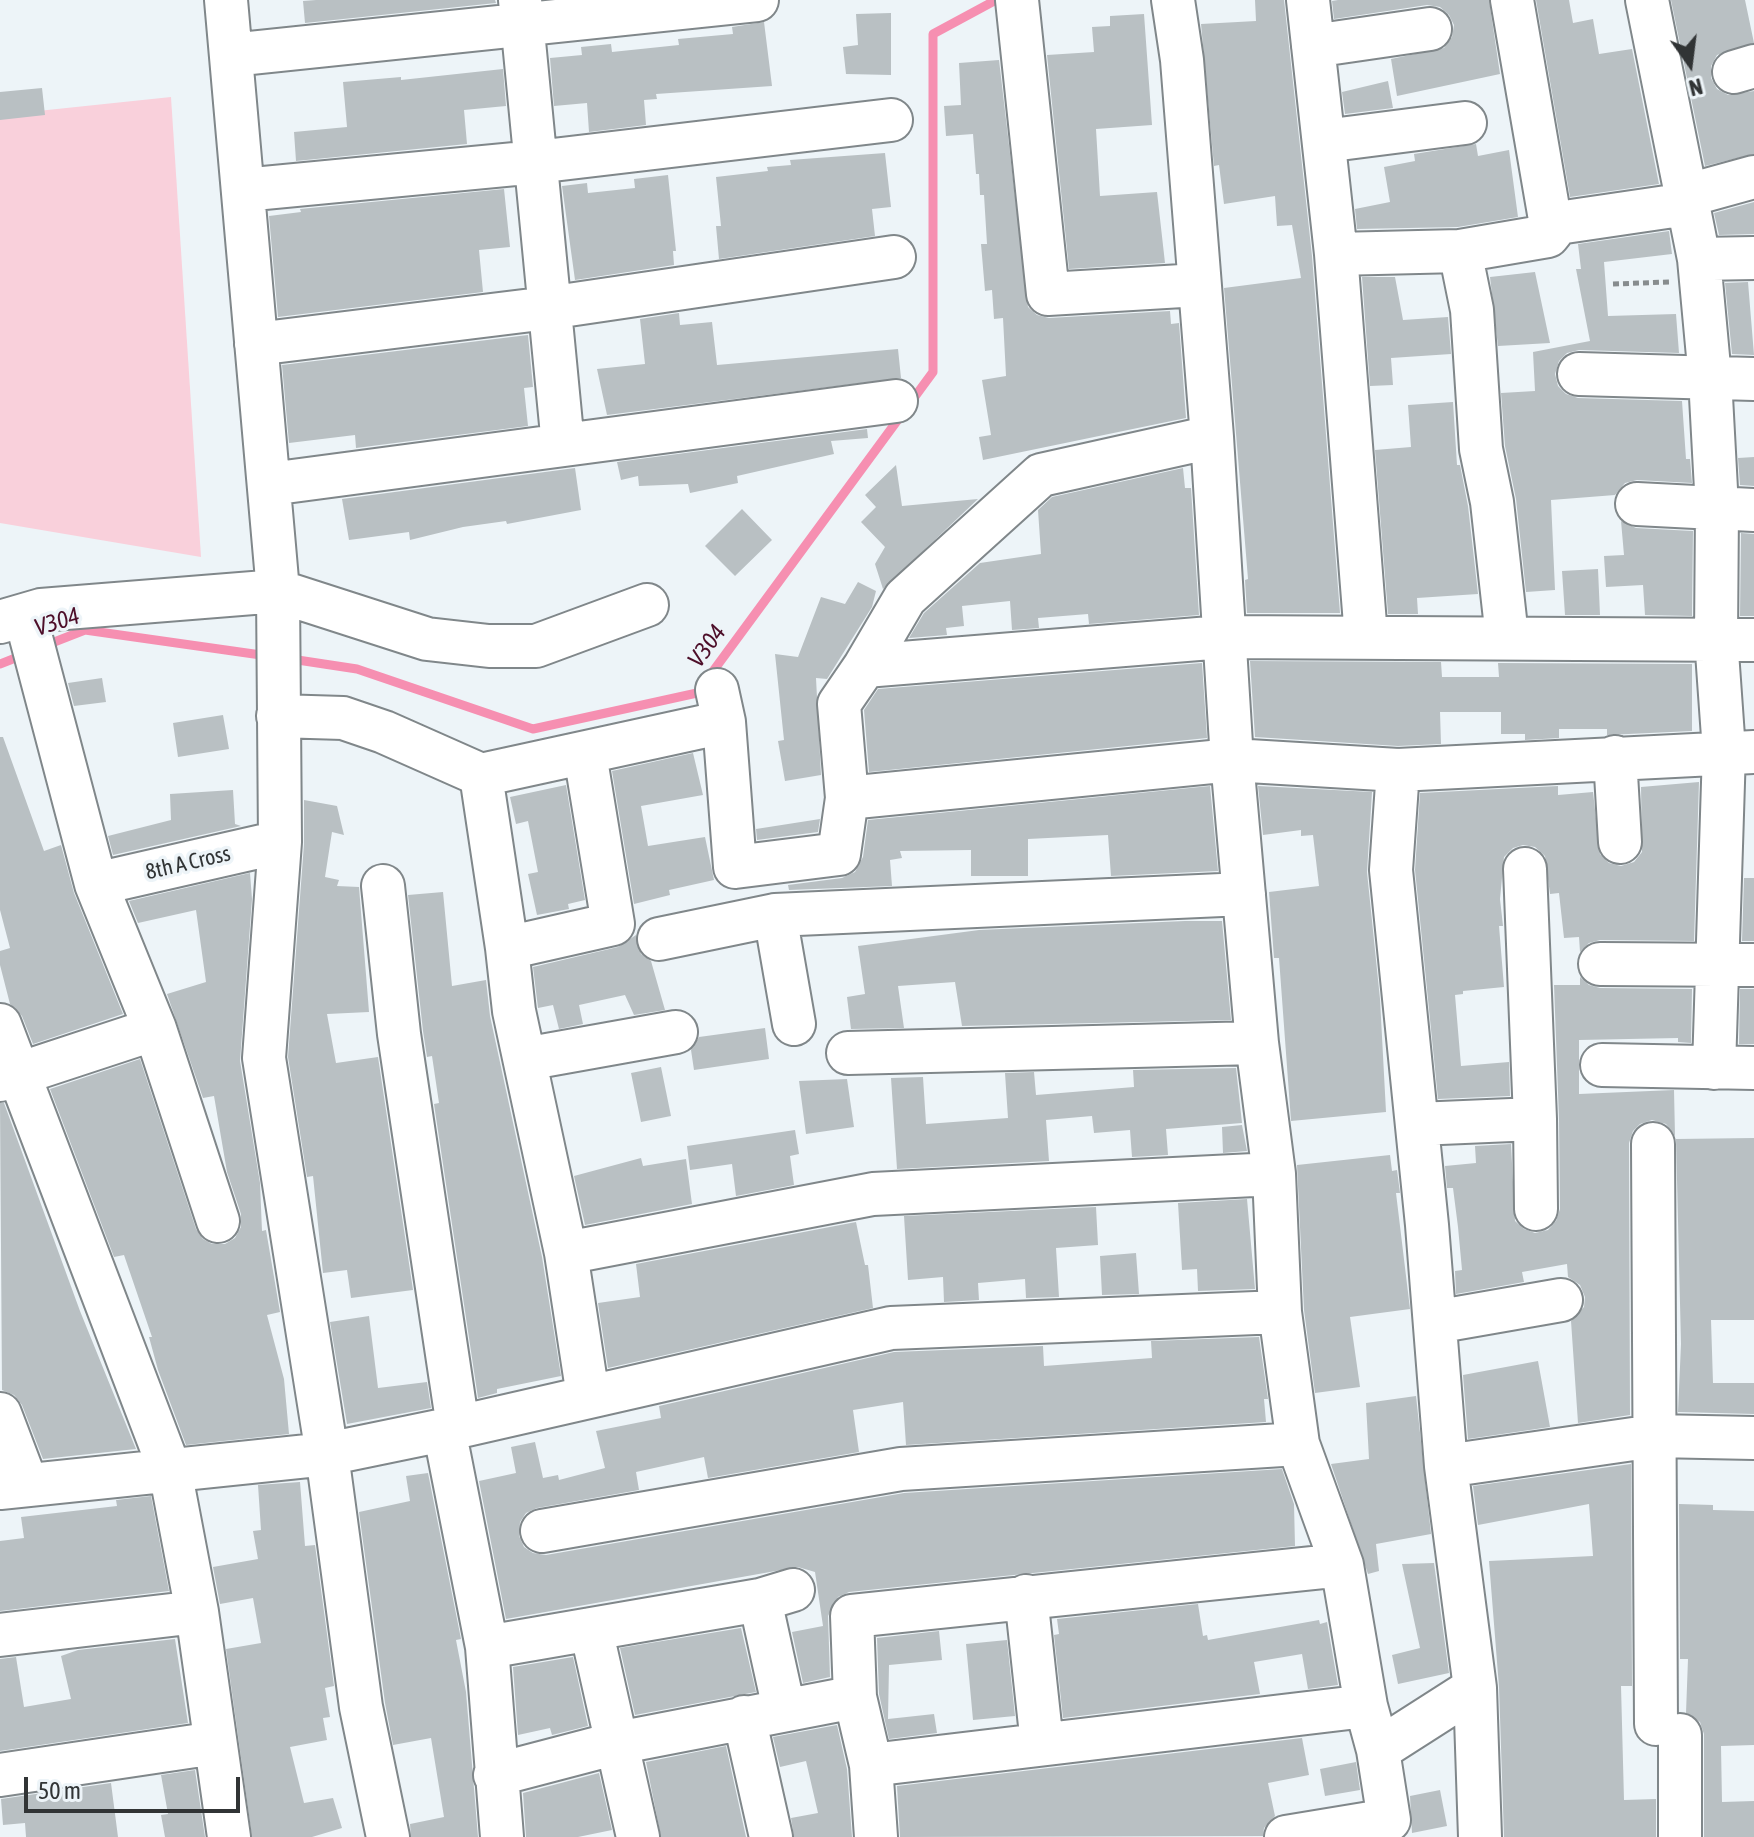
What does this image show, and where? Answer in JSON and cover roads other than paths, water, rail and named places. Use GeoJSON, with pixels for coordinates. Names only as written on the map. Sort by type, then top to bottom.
{"type":"FeatureCollection","features":[{"type":"Feature","properties":{"kind":"street"},"geometry":{"type":"LineString","coordinates":[[226,0],[270,484],[278,610],[280,842],[264,1058],[327,1454],[361,1707],[388,1837]]}},
{"type":"Feature","properties":{"kind":"street"},"geometry":{"type":"LineString","coordinates":[[231,55],[522,12],[757,0]]}},
{"type":"Feature","properties":{"kind":"street"},"geometry":{"type":"LineString","coordinates":[[1308,0],[1336,254],[1366,637]]}},
{"type":"Feature","properties":{"kind":"street"},"geometry":{"type":"LineString","coordinates":[[1336,254],[1460,251],[1548,236],[1551,224],[1512,0]]}},
{"type":"Feature","properties":{"kind":"street"},"geometry":{"type":"LineString","coordinates":[[1602,1065],[1734,1068],[1739,752],[1735,639],[1736,509],[1710,378],[1701,270],[1647,0]]}},
{"type":"Feature","properties":{"kind":"street"},"geometry":{"type":"LineString","coordinates":[[1018,2],[1048,294],[1199,285]]}},
{"type":"Feature","properties":{"kind":"street"},"geometry":{"type":"LineString","coordinates":[[522,12],[563,445]]}},
{"type":"Feature","properties":{"kind":"street"},"geometry":{"type":"LineString","coordinates":[[1176,14],[1212,437],[1232,760],[1257,1043],[1274,1174],[1280,1312],[1298,1444],[1342,1565],[1389,1820],[1286,1837]]}},
{"type":"Feature","properties":{"kind":"street"},"geometry":{"type":"LineString","coordinates":[[1313,46],[1430,29]]}},
{"type":"Feature","properties":{"kind":"street"},"geometry":{"type":"LineString","coordinates":[[243,190],[536,162],[891,120]]}},
{"type":"Feature","properties":{"kind":"street"},"geometry":{"type":"LineString","coordinates":[[1324,141],[1465,123]]}},
{"type":"Feature","properties":{"kind":"street"},"geometry":{"type":"LineString","coordinates":[[1551,224],[1686,200],[1754,177]]}},
{"type":"Feature","properties":{"kind":"street"},"geometry":{"type":"LineString","coordinates":[[1460,251],[1472,310],[1481,449],[1492,502],[1507,637]]}},
{"type":"Feature","properties":{"kind":"street"},"geometry":{"type":"LineString","coordinates":[[256,344],[548,308],[894,257]]}},
{"type":"Feature","properties":{"kind":"street"},"geometry":{"type":"LineString","coordinates":[[1701,270],[1754,258]]}},
{"type":"Feature","properties":{"kind":"street"},"geometry":{"type":"LineString","coordinates":[[1579,374],[1754,379]]}},
{"type":"Feature","properties":{"kind":"street"},"geometry":{"type":"LineString","coordinates":[[270,484],[896,401]]}},
{"type":"Feature","properties":{"kind":"street"},"geometry":{"type":"LineString","coordinates":[[278,709],[343,718],[384,732],[481,775],[585,754],[720,706],[735,867],[839,854],[847,798],[839,704],[905,598],[1041,475],[1212,437]]}},
{"type":"Feature","properties":{"kind":"street"},"geometry":{"type":"LineString","coordinates":[[1637,504],[1736,509]]}},
{"type":"Feature","properties":{"kind":"street"},"geometry":{"type":"LineString","coordinates":[[218,1221],[155,1029],[96,884],[38,666],[12,618],[41,610],[278,610],[489,646],[536,646],[647,605]]}},
{"type":"Feature","properties":{"kind":"street"},"geometry":{"type":"LineString","coordinates":[[865,666],[1223,637],[1735,639]]}},
{"type":"Feature","properties":{"kind":"street"},"geometry":{"type":"LineString","coordinates":[[847,798],[1232,760],[1398,770],[1739,752]]}},
{"type":"Feature","properties":{"kind":"street"},"geometry":{"type":"LineString","coordinates":[[507,948],[613,924],[585,754]]}},
{"type":"Feature","properties":{"kind":"street"},"geometry":{"type":"LineString","coordinates":[[1615,757],[1620,842]]}},
{"type":"Feature","properties":{"kind":"street"},"geometry":{"type":"LineString","coordinates":[[1398,770],[1391,870],[1417,1124],[1446,1466],[1475,1688],[1480,1837]]}},
{"type":"Feature","properties":{"kind":"street"},"geometry":{"type":"LineString","coordinates":[[481,775],[525,1059],[566,1253],[588,1396]]}},
{"type":"Feature","properties":{"kind":"street","name":"8th A Cross"},"geometry":{"type":"LineString","coordinates":[[96,884],[280,842]]}},
{"type":"Feature","properties":{"kind":"street"},"geometry":{"type":"LineString","coordinates":[[1525,869],[1536,1209]]}},
{"type":"Feature","properties":{"kind":"street"},"geometry":{"type":"LineString","coordinates":[[383,886],[399,1034],[451,1428],[487,1647],[502,1837]]}},
{"type":"Feature","properties":{"kind":"street"},"geometry":{"type":"LineString","coordinates":[[659,939],[775,915],[1244,894]]}},
{"type":"Feature","properties":{"kind":"street"},"geometry":{"type":"LineString","coordinates":[[775,915],[794,1024]]}},
{"type":"Feature","properties":{"kind":"street"},"geometry":{"type":"LineString","coordinates":[[1600,964],[1734,965]]}},
{"type":"Feature","properties":{"kind":"street"},"geometry":{"type":"LineString","coordinates":[[0,1025],[9,1076],[170,1470],[197,1612],[229,1837]]}},
{"type":"Feature","properties":{"kind":"street"},"geometry":{"type":"LineString","coordinates":[[9,1076],[155,1029]]}},
{"type":"Feature","properties":{"kind":"street"},"geometry":{"type":"LineString","coordinates":[[525,1059],[676,1032]]}},
{"type":"Feature","properties":{"kind":"street"},"geometry":{"type":"LineString","coordinates":[[848,1053],[1257,1043]]}},
{"type":"Feature","properties":{"kind":"street"},"geometry":{"type":"LineString","coordinates":[[1417,1124],[1535,1119]]}},
{"type":"Feature","properties":{"kind":"street"},"geometry":{"type":"LineString","coordinates":[[1653,1144],[1654,1436],[1668,1729],[1680,1837]]}},
{"type":"Feature","properties":{"kind":"street"},"geometry":{"type":"LineString","coordinates":[[566,1253],[873,1194],[1274,1174]]}},
{"type":"Feature","properties":{"kind":"street"},"geometry":{"type":"LineString","coordinates":[[1435,1322],[1561,1300]]}},
{"type":"Feature","properties":{"kind":"street"},"geometry":{"type":"LineString","coordinates":[[0,1414],[13,1487],[327,1454],[891,1328],[1280,1312]]}},
{"type":"Feature","properties":{"kind":"street"},"geometry":{"type":"LineString","coordinates":[[1446,1466],[1654,1436],[1754,1438]]}},
{"type":"Feature","properties":{"kind":"street"},"geometry":{"type":"LineString","coordinates":[[542,1531],[901,1469],[1298,1444]]}},
{"type":"Feature","properties":{"kind":"street"},"geometry":{"type":"LineString","coordinates":[[876,1837],[871,1765],[855,1697],[852,1616],[1342,1565]]}},
{"type":"Feature","properties":{"kind":"street"},"geometry":{"type":"LineString","coordinates":[[487,1647],[776,1595],[764,1713],[771,1837]]}},
{"type":"Feature","properties":{"kind":"street"},"geometry":{"type":"LineString","coordinates":[[1026,1596],[1042,1744]]}},
{"type":"Feature","properties":{"kind":"street"},"geometry":{"type":"LineString","coordinates":[[0,1635],[197,1612]]}},
{"type":"Feature","properties":{"kind":"street"},"geometry":{"type":"LineString","coordinates":[[591,1629],[638,1837]]}},
{"type":"Feature","properties":{"kind":"street"},"geometry":{"type":"LineString","coordinates":[[1378,1750],[1475,1688]]}},
{"type":"Feature","properties":{"kind":"street"},"geometry":{"type":"LineString","coordinates":[[495,1775],[617,1743],[855,1697]]}},
{"type":"Feature","properties":{"kind":"street"},"geometry":{"type":"LineString","coordinates":[[871,1765],[1366,1706]]}},
{"type":"Feature","properties":{"kind":"street"},"geometry":{"type":"LineString","coordinates":[[0,1775],[215,1743]]}},
{"type":"Feature","properties":{"kind":"waterway","name":"V304"},"geometry":{"type":"LineString","coordinates":[[291,659],[357,669],[533,729],[697,693],[933,372],[933,34],[996,0]]}},
{"type":"Feature","properties":{"kind":"waterway","name":"V304"},"geometry":{"type":"LineString","coordinates":[[44,646],[85,630],[268,656]]}},
{"type":"Feature","properties":{"kind":"waterway","name":"V304"},"geometry":{"type":"LineString","coordinates":[[0,664],[23,655]]}}]}
